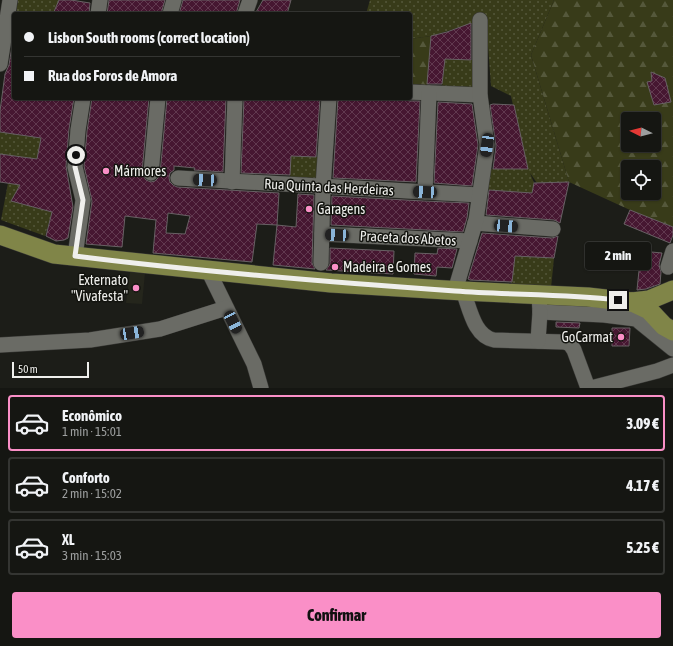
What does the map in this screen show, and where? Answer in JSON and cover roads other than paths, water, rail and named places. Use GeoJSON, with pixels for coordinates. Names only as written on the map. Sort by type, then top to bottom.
{"type":"FeatureCollection","features":[{"type":"Feature","properties":{"kind":"main road"},"geometry":{"type":"LineString","coordinates":[[0,235],[54,254],[331,283],[459,291],[539,304],[588,297],[632,302],[649,300],[669,292]]}},
{"type":"Feature","properties":{"kind":"main road"},"geometry":{"type":"LineString","coordinates":[[667,326],[658,310],[662,299],[669,292]]}},
{"type":"Feature","properties":{"kind":"main road"},"geometry":{"type":"LineString","coordinates":[[632,302],[649,310],[667,326]]}},
{"type":"Feature","properties":{"kind":"street"},"geometry":{"type":"LineString","coordinates":[[0,64],[6,40],[10,0]]}},
{"type":"Feature","properties":{"kind":"street"},"geometry":{"type":"LineString","coordinates":[[98,12],[100,0]]}},
{"type":"Feature","properties":{"kind":"street"},"geometry":{"type":"LineString","coordinates":[[171,12],[174,0]]}},
{"type":"Feature","properties":{"kind":"street"},"geometry":{"type":"LineString","coordinates":[[246,12],[250,0]]}},
{"type":"Feature","properties":{"kind":"street"},"geometry":{"type":"LineString","coordinates":[[480,20],[480,95],[487,145],[475,223],[459,291],[479,332],[487,338],[494,340],[564,342],[570,344],[590,388],[657,371],[673,365]]}},
{"type":"Feature","properties":{"kind":"street"},"geometry":{"type":"LineString","coordinates":[[412,92],[480,95]]}},
{"type":"Feature","properties":{"kind":"street"},"geometry":{"type":"LineString","coordinates":[[425,192],[429,93]]}},
{"type":"Feature","properties":{"kind":"street"},"geometry":{"type":"LineString","coordinates":[[75,256],[83,200],[75,167],[78,130],[83,100]]}},
{"type":"Feature","properties":{"kind":"street"},"geometry":{"type":"LineString","coordinates":[[151,173],[158,100]]}},
{"type":"Feature","properties":{"kind":"street"},"geometry":{"type":"LineString","coordinates":[[232,182],[235,100]]}},
{"type":"Feature","properties":{"kind":"street"},"geometry":{"type":"LineString","coordinates":[[321,263],[329,100]]}},
{"type":"Feature","properties":{"kind":"street","name":"Rua Quinta das Herdeiras"},"geometry":{"type":"LineString","coordinates":[[178,178],[479,195]]}},
{"type":"Feature","properties":{"kind":"street","name":"Praceta dos Abetos"},"geometry":{"type":"LineString","coordinates":[[475,223],[554,229]]}},
{"type":"Feature","properties":{"kind":"street","name":"Praceta dos Abetos"},"geometry":{"type":"LineString","coordinates":[[322,234],[470,241]]}},
{"type":"Feature","properties":{"kind":"street"},"geometry":{"type":"LineString","coordinates":[[668,267],[673,251]]}},
{"type":"Feature","properties":{"kind":"street"},"geometry":{"type":"LineString","coordinates":[[208,270],[254,364],[255,387]]}},
{"type":"Feature","properties":{"kind":"street"},"geometry":{"type":"LineString","coordinates":[[538,341],[539,304],[636,320],[673,349]]}},
{"type":"Feature","properties":{"kind":"street"},"geometry":{"type":"LineString","coordinates":[[0,345],[90,340],[160,329],[226,308]]}},
{"type":"Feature","properties":{"kind":"place","name":"Mármores"},"geometry":{"type":"Point","coordinates":[106,171]}},
{"type":"Feature","properties":{"kind":"place","name":"Garagens"},"geometry":{"type":"Point","coordinates":[309,209]}},
{"type":"Feature","properties":{"kind":"place","name":"Madeira e Gomes"},"geometry":{"type":"Point","coordinates":[335,267]}},
{"type":"Feature","properties":{"kind":"place","name":"Externato \"Vivafesta\""},"geometry":{"type":"Point","coordinates":[136,288]}},
{"type":"Feature","properties":{"kind":"place","name":"GoCarmat"},"geometry":{"type":"Point","coordinates":[621,337]}}]}
